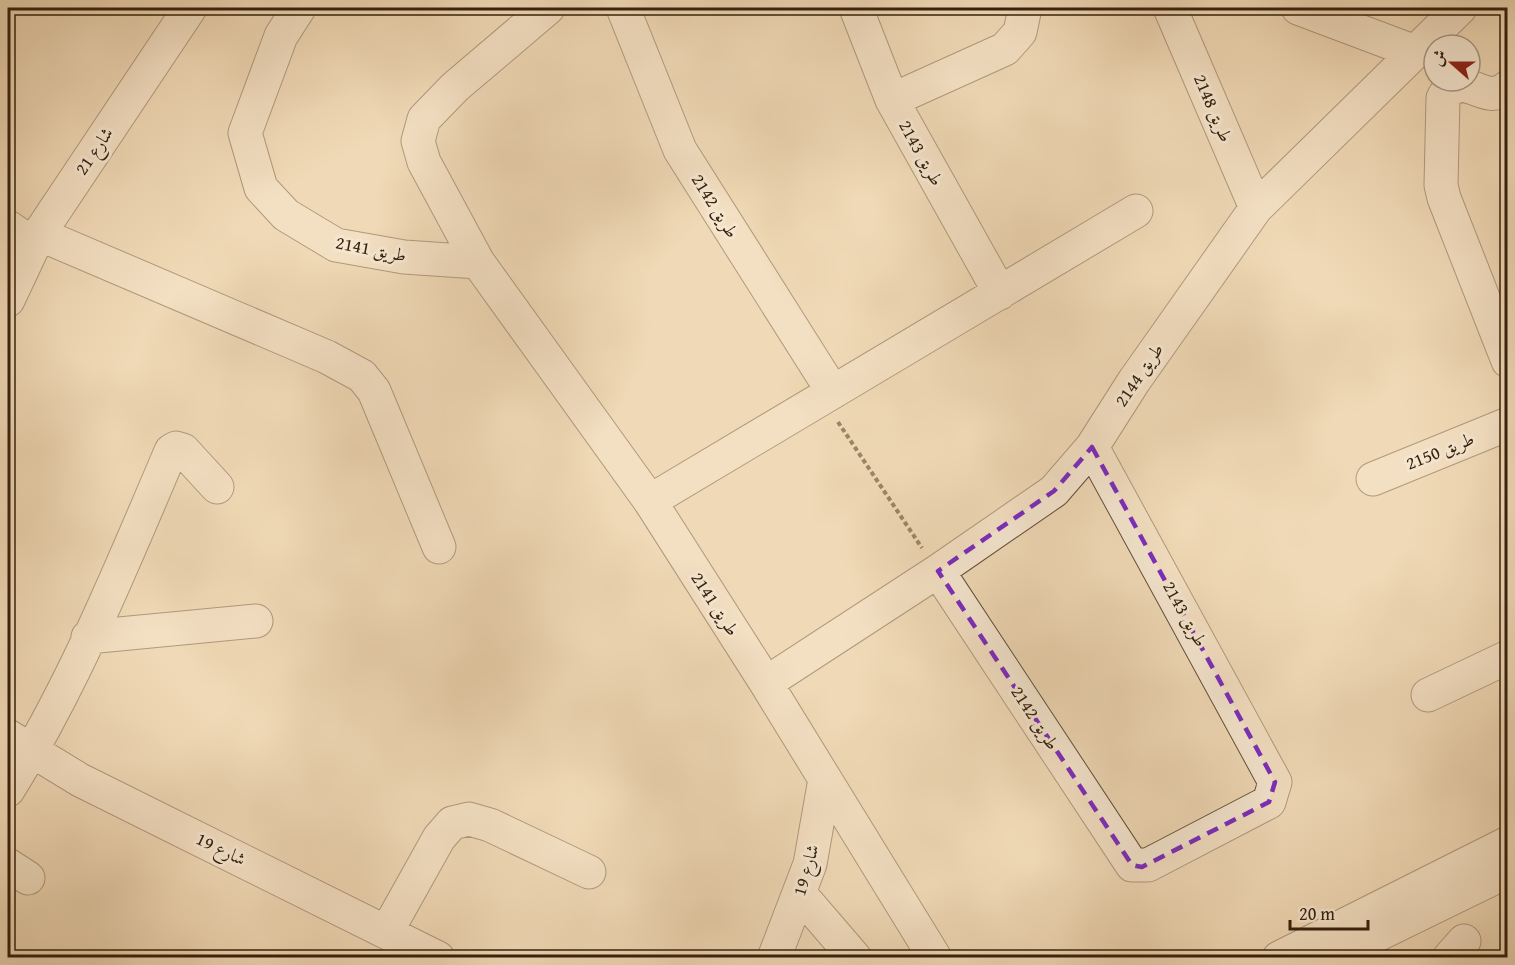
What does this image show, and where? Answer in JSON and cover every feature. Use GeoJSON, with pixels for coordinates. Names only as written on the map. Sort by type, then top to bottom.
{"type":"FeatureCollection","features":[{"type":"Feature","properties":{"kind":"street","name":"شارع 21"},"geometry":{"type":"LineString","coordinates":[[8,300],[27,235],[190,8]]}},
{"type":"Feature","properties":{"kind":"street","name":"طريق 2141"},"geometry":{"type":"LineString","coordinates":[[298,8],[281,36],[245,134],[261,188],[286,215],[336,245],[404,257],[478,262]]}},
{"type":"Feature","properties":{"kind":"street","name":"طريق 2141"},"geometry":{"type":"LineString","coordinates":[[548,8],[455,87],[424,119],[418,141],[424,162],[478,262],[650,501],[766,682],[935,957]]}},
{"type":"Feature","properties":{"kind":"street","name":"طريق 2142"},"geometry":{"type":"LineString","coordinates":[[623,8],[680,150],[828,395]]}},
{"type":"Feature","properties":{"kind":"street","name":"طريق 2143"},"geometry":{"type":"LineString","coordinates":[[856,8],[892,100],[1000,292]]}},
{"type":"Feature","properties":{"kind":"street"},"geometry":{"type":"LineString","coordinates":[[892,100],[1005,49],[1020,32],[1025,8]]}},
{"type":"Feature","properties":{"kind":"street","name":"طريق 2148"},"geometry":{"type":"LineString","coordinates":[[1170,8],[1256,208]]}},
{"type":"Feature","properties":{"kind":"street"},"geometry":{"type":"LineString","coordinates":[[1298,8],[1415,52]]}},
{"type":"Feature","properties":{"kind":"street","name":"طريق 2144"},"geometry":{"type":"LineString","coordinates":[[766,682],[938,571],[1054,491],[1092,447],[1134,381],[1256,208],[1460,8]]}},
{"type":"Feature","properties":{"kind":"street"},"geometry":{"type":"LineString","coordinates":[[1508,87],[1500,94],[1491,95],[1460,85],[1448,90],[1443,98],[1442,185],[1444,198],[1508,361]]}},
{"type":"Feature","properties":{"kind":"street"},"geometry":{"type":"LineString","coordinates":[[650,501],[1136,211]]}},
{"type":"Feature","properties":{"kind":"street"},"geometry":{"type":"LineString","coordinates":[[27,235],[327,357],[362,376],[374,391],[439,547]]}},
{"type":"Feature","properties":{"kind":"street","name":"طريق 2150"},"geometry":{"type":"LineString","coordinates":[[1373,479],[1508,424]]}},
{"type":"Feature","properties":{"kind":"street","name":"طريق 2143"},"geometry":{"type":"LineString","coordinates":[[1092,447],[1275,782],[1269,802],[1148,866],[1132,865]]}},
{"type":"Feature","properties":{"kind":"street"},"geometry":{"type":"LineString","coordinates":[[8,790],[20,744],[88,637],[105,605],[171,451],[176,448],[183,450],[218,487]]}},
{"type":"Feature","properties":{"kind":"street","name":"طريق 2142"},"geometry":{"type":"LineString","coordinates":[[938,571],[1132,865]]}},
{"type":"Feature","properties":{"kind":"street"},"geometry":{"type":"LineString","coordinates":[[88,637],[256,621]]}},
{"type":"Feature","properties":{"kind":"street"},"geometry":{"type":"LineString","coordinates":[[1428,695],[1508,657]]}},
{"type":"Feature","properties":{"kind":"street","name":"شارع 19"},"geometry":{"type":"LineString","coordinates":[[20,744],[80,780],[438,957]]}},
{"type":"Feature","properties":{"kind":"street","name":"شارع 19"},"geometry":{"type":"LineString","coordinates":[[774,957],[810,864],[825,779]]}},
{"type":"Feature","properties":{"kind":"street"},"geometry":{"type":"LineString","coordinates":[[387,931],[439,838],[452,823],[469,819],[489,825],[589,872]]}},
{"type":"Feature","properties":{"kind":"street"},"geometry":{"type":"LineString","coordinates":[[1279,957],[1508,843]]}},
{"type":"Feature","properties":{"kind":"street"},"geometry":{"type":"LineString","coordinates":[[1330,957],[1508,871]]}},
{"type":"Feature","properties":{"kind":"street"},"geometry":{"type":"LineString","coordinates":[[800,894],[855,957]]}},
{"type":"Feature","properties":{"kind":"path"},"geometry":{"type":"LineString","coordinates":[[828,395],[938,571]]}},
{"type":"Feature","properties":{"kind":"highlighted area"},"geometry":{"type":"Polygon","coordinates":[[[1092,447],[1275,782],[1269,802],[1142,867],[1132,865],[938,571],[1054,491],[1092,447]]]}}]}
